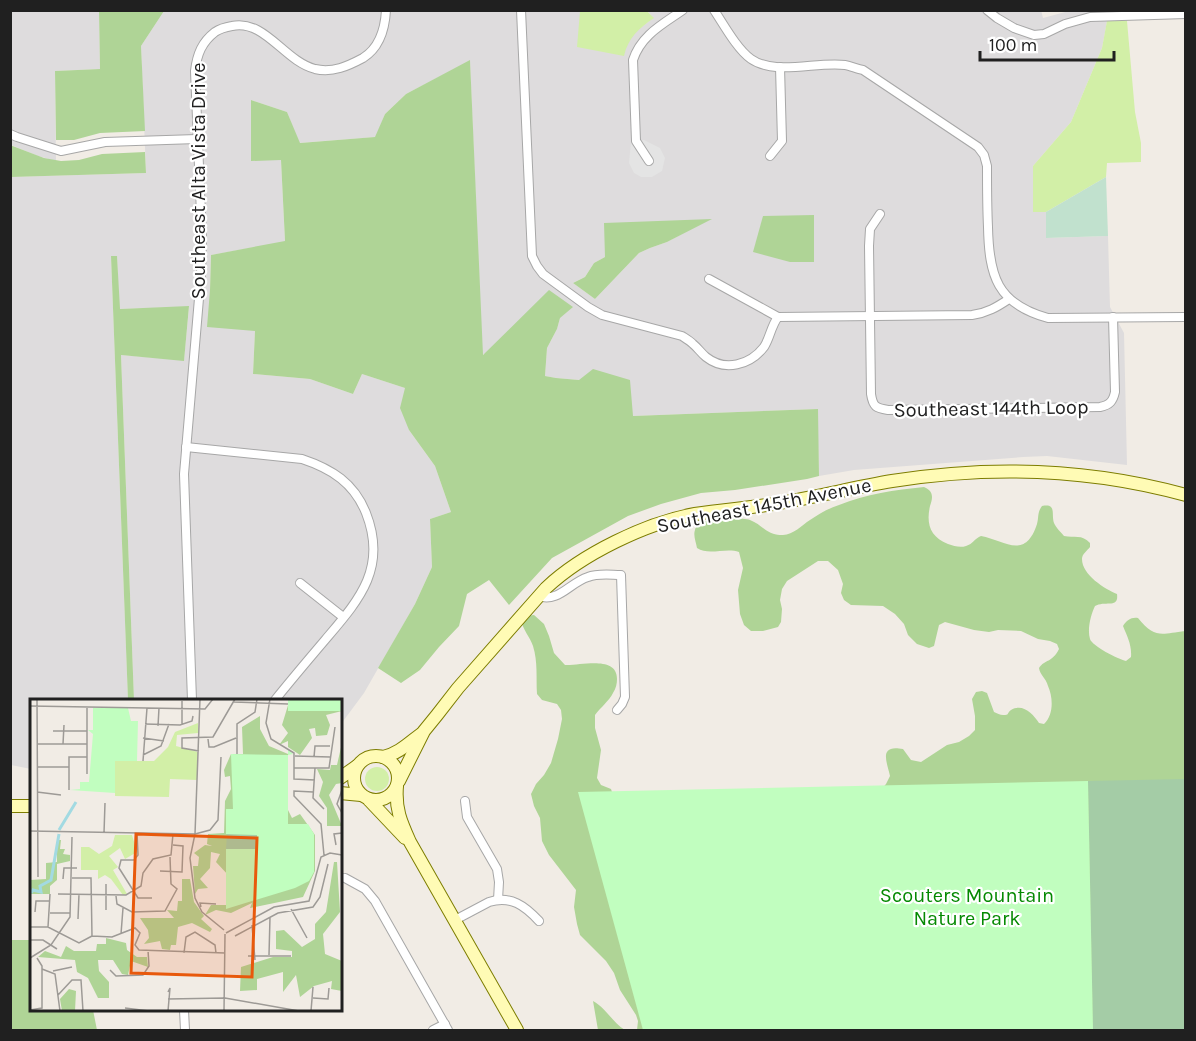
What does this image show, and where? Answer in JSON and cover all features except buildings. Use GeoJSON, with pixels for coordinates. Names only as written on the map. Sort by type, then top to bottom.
{"type":"FeatureCollection","features":[{"type":"Feature","properties":{"kind":"main road","name":"Southeast 145th Avenue"},"geometry":{"type":"LineString","coordinates":[[342,777],[370,756],[383,757],[401,750],[424,731],[537,596],[559,576],[581,561],[658,523],[695,514],[783,503],[893,481],[968,472],[1019,470],[1078,474],[1118,479],[1185,495]]}},
{"type":"Feature","properties":{"kind":"main road","name":"Southeast 145th Avenue"},"geometry":{"type":"LineString","coordinates":[[398,784],[424,731]]}},
{"type":"Feature","properties":{"kind":"main road"},"geometry":{"type":"LineString","coordinates":[[383,757],[396,766],[398,811],[410,842],[517,1030]]}},
{"type":"Feature","properties":{"kind":"main road"},"geometry":{"type":"LineString","coordinates":[[357,766],[354,776],[355,786],[410,842]]}},
{"type":"Feature","properties":{"kind":"main road"},"geometry":{"type":"LineString","coordinates":[[342,793],[376,801],[388,798],[398,784]]}},
{"type":"Feature","properties":{"kind":"main road"},"geometry":{"type":"LineString","coordinates":[[10,806],[30,806]]}},
{"type":"Feature","properties":{"kind":"street","name":"Southeast Alta Vista Drive"},"geometry":{"type":"LineString","coordinates":[[192,699],[184,474],[201,275],[196,60],[204,42],[215,32],[237,25],[248,26],[273,40],[300,63],[322,70],[345,68],[374,49],[386,19],[386,10]]}},
{"type":"Feature","properties":{"kind":"street"},"geometry":{"type":"LineString","coordinates":[[521,10],[532,256],[543,274],[602,315],[681,336],[693,343],[707,358],[732,366],[742,364],[754,357],[765,345],[778,317]]}},
{"type":"Feature","properties":{"kind":"street"},"geometry":{"type":"LineString","coordinates":[[649,161],[636,141],[633,60],[642,41],[683,10]]}},
{"type":"Feature","properties":{"kind":"street"},"geometry":{"type":"LineString","coordinates":[[714,10],[742,51],[751,59],[780,67],[843,65],[863,70],[978,147],[984,155],[987,166],[990,261],[993,273],[1009,298],[1020,307],[1048,318],[1185,317]]}},
{"type":"Feature","properties":{"kind":"street"},"geometry":{"type":"LineString","coordinates":[[987,10],[1014,28],[1034,35],[1044,34],[1090,16],[1185,14]]}},
{"type":"Feature","properties":{"kind":"street"},"geometry":{"type":"LineString","coordinates":[[770,156],[782,141],[780,67]]}},
{"type":"Feature","properties":{"kind":"street"},"geometry":{"type":"LineString","coordinates":[[10,134],[61,151],[105,142],[197,139]]}},
{"type":"Feature","properties":{"kind":"street"},"geometry":{"type":"LineString","coordinates":[[870,316],[870,229],[879,214]]}},
{"type":"Feature","properties":{"kind":"street"},"geometry":{"type":"LineString","coordinates":[[709,279],[778,317],[972,315],[992,311],[1009,298]]}},
{"type":"Feature","properties":{"kind":"street","name":"Southeast 144th Loop"},"geometry":{"type":"LineString","coordinates":[[870,316],[873,403],[877,408],[888,410],[1107,406],[1115,392],[1113,317]]}},
{"type":"Feature","properties":{"kind":"street"},"geometry":{"type":"LineString","coordinates":[[186,447],[302,459],[320,465],[334,472],[347,484],[358,496],[367,515],[373,537],[372,564],[361,595],[276,699]]}},
{"type":"Feature","properties":{"kind":"street"},"geometry":{"type":"LineString","coordinates":[[537,596],[545,599],[552,598],[591,576],[621,574],[625,697],[617,710]]}},
{"type":"Feature","properties":{"kind":"street"},"geometry":{"type":"LineString","coordinates":[[300,583],[344,617]]}},
{"type":"Feature","properties":{"kind":"street"},"geometry":{"type":"LineString","coordinates":[[465,801],[466,817],[497,869],[498,900]]}},
{"type":"Feature","properties":{"kind":"street"},"geometry":{"type":"LineString","coordinates":[[345,878],[365,889],[375,901],[446,1027],[433,1030]]}},
{"type":"Feature","properties":{"kind":"street"},"geometry":{"type":"LineString","coordinates":[[455,920],[489,902],[508,900],[521,904],[539,921]]}},
{"type":"Feature","properties":{"kind":"street"},"geometry":{"type":"LineString","coordinates":[[184,1011],[185,1030]]}},
{"type":"Feature","properties":{"kind":"shaded area"},"geometry":{"type":"Polygon","coordinates":[[[620,10],[638,30],[653,18],[647,10],[1041,10],[1043,18],[1069,11],[1126,11],[1127,21],[1107,22],[1102,48],[1071,122],[1033,166],[1033,211],[1046,212],[1047,238],[1108,236],[1110,307],[1124,333],[1127,465],[1047,456],[854,470],[819,476],[817,409],[632,416],[579,380],[545,376],[547,348],[560,318],[482,355],[470,61],[406,94],[385,114],[376,137],[299,143],[287,112],[251,100],[251,160],[281,160],[285,242],[211,255],[210,290],[255,331],[253,374],[310,379],[353,394],[362,374],[405,388],[409,430],[435,466],[451,512],[430,519],[432,567],[415,604],[364,693],[342,723],[342,699],[134,699],[121,355],[184,360],[189,307],[119,309],[117,256],[111,256],[128,699],[30,699],[30,769],[11,765],[10,177],[146,173],[141,46],[164,11],[620,10]],[[710,219],[605,257],[594,263],[585,277],[573,283],[595,299],[639,253],[667,242],[710,219]]]}},
{"type":"Feature","properties":{"kind":"shaded area"},"geometry":{"type":"Polygon","coordinates":[[[10,11],[99,11],[100,69],[55,71],[56,161],[11,145],[10,11]]]}},
{"type":"Feature","properties":{"kind":"shaded area"},"geometry":{"type":"Polygon","coordinates":[[[644,140],[660,148],[665,158],[662,171],[652,177],[641,177],[634,173],[629,163],[631,142],[644,140]]]}},
{"type":"Feature","properties":{"kind":"green space"},"geometry":{"type":"Polygon","coordinates":[[[99,11],[164,11],[141,46],[145,131],[100,133],[74,140],[56,140],[55,71],[100,69],[99,11]]]}},
{"type":"Feature","properties":{"kind":"green space"},"geometry":{"type":"Polygon","coordinates":[[[580,11],[647,11],[654,18],[635,34],[624,56],[577,47],[580,11]]]}},
{"type":"Feature","properties":{"kind":"green space"},"geometry":{"type":"Polygon","coordinates":[[[1107,21],[1127,21],[1135,112],[1141,143],[1141,162],[1107,163],[1106,177],[1046,212],[1033,212],[1033,166],[1071,122],[1102,48],[1107,21]]]}},
{"type":"Feature","properties":{"kind":"green space"},"geometry":{"type":"Polygon","coordinates":[[[470,60],[483,355],[549,290],[573,307],[560,318],[547,348],[545,376],[579,380],[593,369],[630,380],[633,416],[818,409],[819,476],[735,490],[701,493],[628,516],[552,558],[509,605],[489,580],[467,594],[459,626],[420,670],[401,683],[378,668],[415,604],[432,567],[430,519],[451,512],[435,466],[409,430],[400,408],[405,388],[362,374],[353,394],[310,379],[253,374],[255,331],[207,327],[211,255],[285,241],[281,160],[251,161],[251,100],[287,112],[300,143],[375,137],[385,114],[406,94],[470,60]]]}},
{"type":"Feature","properties":{"kind":"green space"},"geometry":{"type":"Polygon","coordinates":[[[10,145],[44,158],[61,161],[79,160],[102,154],[145,152],[146,173],[11,177],[10,145]]]}},
{"type":"Feature","properties":{"kind":"green space"},"geometry":{"type":"Polygon","coordinates":[[[1106,177],[1108,236],[1046,238],[1046,212],[1106,177]]]}},
{"type":"Feature","properties":{"kind":"green space"},"geometry":{"type":"Polygon","coordinates":[[[814,215],[814,262],[790,262],[753,252],[763,216],[814,215]]]}},
{"type":"Feature","properties":{"kind":"green space"},"geometry":{"type":"Polygon","coordinates":[[[712,219],[667,242],[639,253],[595,299],[573,283],[585,277],[594,263],[605,257],[604,223],[712,219]]]}},
{"type":"Feature","properties":{"kind":"green space"},"geometry":{"type":"Polygon","coordinates":[[[111,256],[117,256],[120,309],[189,306],[184,361],[121,355],[134,699],[128,699],[111,256]]]}},
{"type":"Feature","properties":{"kind":"green space"},"geometry":{"type":"Polygon","coordinates":[[[924,487],[932,495],[929,524],[933,534],[948,544],[957,546],[964,547],[981,536],[1006,544],[1020,545],[1032,535],[1042,506],[1050,506],[1054,523],[1064,536],[1081,537],[1090,543],[1090,547],[1082,557],[1086,571],[1101,585],[1117,594],[1114,603],[1095,606],[1090,622],[1090,639],[1106,652],[1126,661],[1131,657],[1130,645],[1123,626],[1131,619],[1138,618],[1149,629],[1159,634],[1185,631],[1185,1030],[637,1030],[636,1015],[620,990],[614,973],[606,961],[580,935],[574,907],[576,890],[549,855],[542,841],[540,818],[531,794],[551,763],[562,719],[561,710],[557,704],[542,700],[537,694],[535,652],[521,620],[526,616],[534,615],[544,624],[554,653],[565,665],[605,664],[615,672],[617,681],[615,689],[595,715],[595,728],[601,750],[597,778],[601,785],[611,789],[615,801],[859,815],[886,784],[890,776],[886,755],[890,749],[903,749],[911,760],[921,762],[947,745],[959,742],[975,730],[972,699],[976,692],[987,693],[994,712],[1005,715],[1015,708],[1020,708],[1031,713],[1039,723],[1044,724],[1050,716],[1052,700],[1050,690],[1039,668],[1059,649],[1057,644],[1021,631],[989,632],[945,622],[939,625],[934,646],[929,648],[917,644],[908,635],[904,624],[883,606],[851,605],[844,600],[841,593],[843,584],[838,570],[828,561],[818,561],[787,581],[782,589],[781,622],[778,627],[751,631],[744,625],[740,614],[738,590],[743,568],[739,552],[697,548],[694,532],[704,521],[740,518],[750,520],[777,535],[787,535],[824,511],[849,501],[881,493],[924,487]]]}},
{"type":"Feature","properties":{"kind":"green space"},"geometry":{"type":"Polygon","coordinates":[[[377,767],[385,771],[389,779],[385,787],[377,791],[369,787],[365,779],[369,771],[377,767]]]}},
{"type":"Feature","properties":{"kind":"green space"},"geometry":{"type":"Polygon","coordinates":[[[1185,779],[1185,1030],[1093,1030],[1088,781],[1185,779]]]}},
{"type":"Feature","properties":{"kind":"green space","name":"Scouters Mountain Nature Park"},"geometry":{"type":"Polygon","coordinates":[[[1088,781],[1093,1030],[643,1030],[578,792],[1088,781]]]}},
{"type":"Feature","properties":{"kind":"green space"},"geometry":{"type":"Polygon","coordinates":[[[10,940],[30,940],[30,1011],[93,1011],[97,1030],[11,1030],[10,940]]]}},
{"type":"Feature","properties":{"kind":"green space"},"geometry":{"type":"Polygon","coordinates":[[[593,1001],[616,1023],[625,1030],[598,1030],[593,1001]]]}}]}
